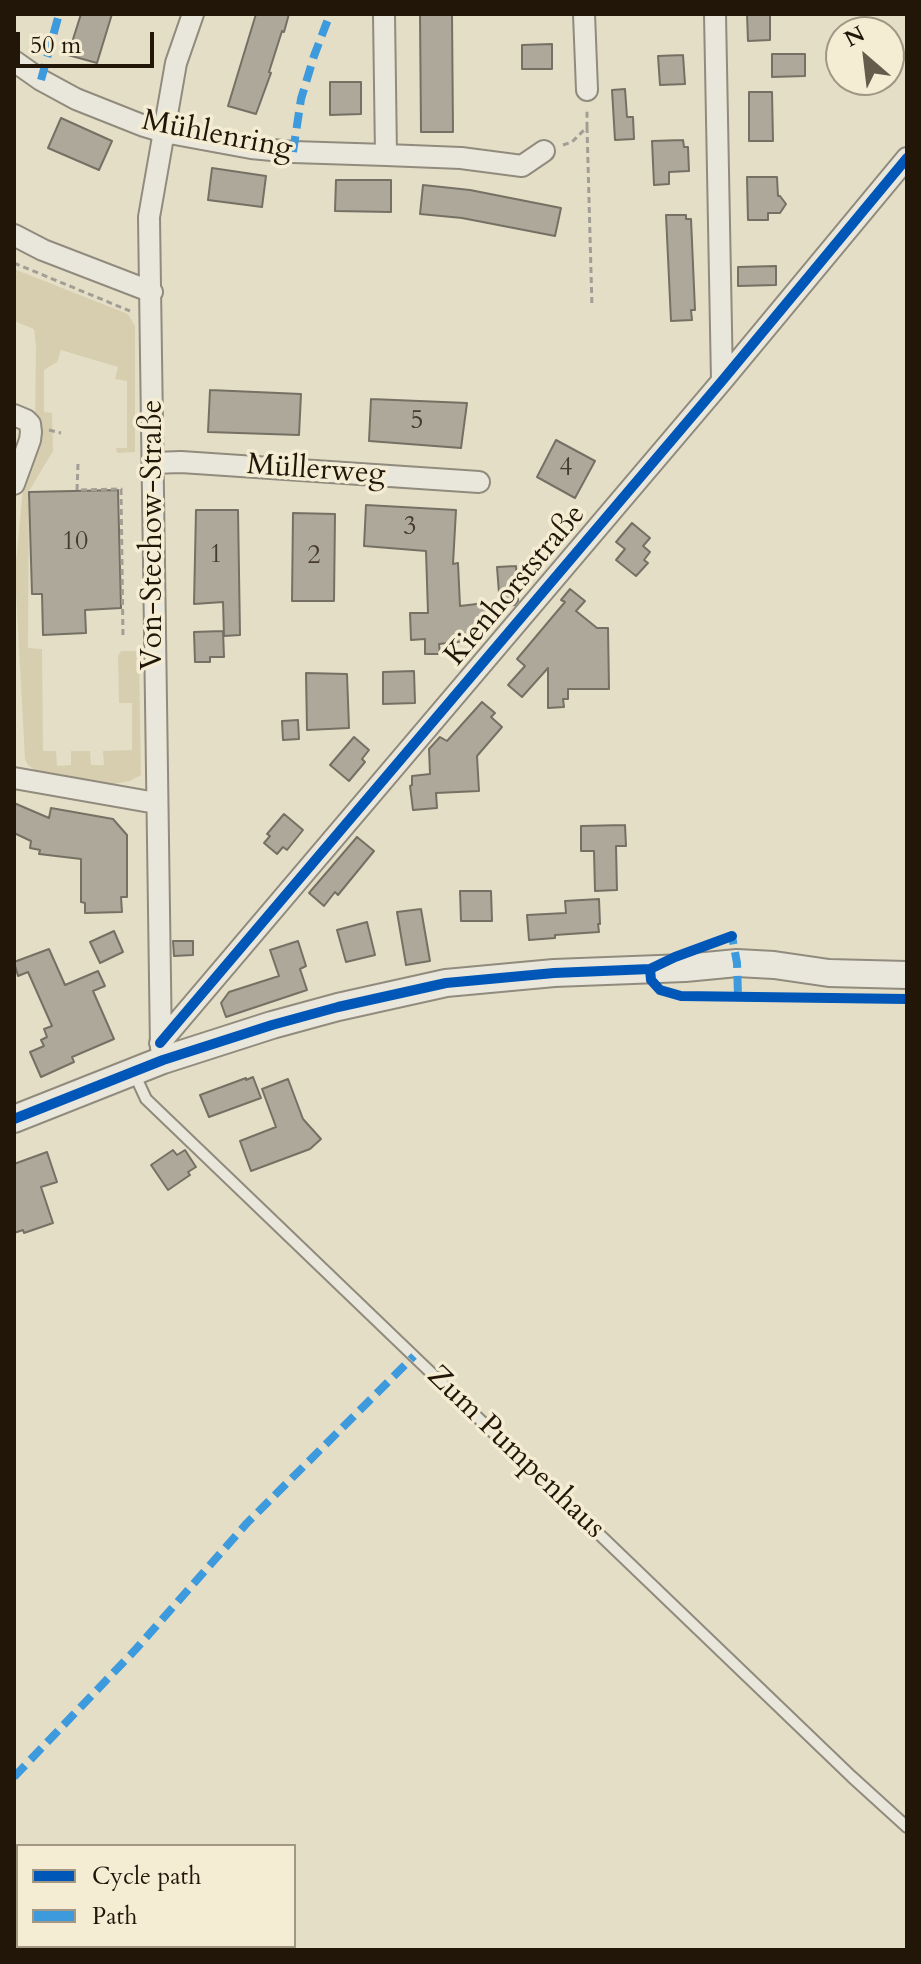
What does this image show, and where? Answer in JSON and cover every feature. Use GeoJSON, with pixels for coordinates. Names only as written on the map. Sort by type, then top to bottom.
{"type":"FeatureCollection","features":[{"type":"Feature","properties":{"kind":"street","name":"Von-Stechow-Straße"},"geometry":{"type":"LineString","coordinates":[[162,1052],[149,217],[176,63],[193,14]]}},
{"type":"Feature","properties":{"kind":"street"},"geometry":{"type":"LineString","coordinates":[[384,14],[386,155]]}},
{"type":"Feature","properties":{"kind":"street"},"geometry":{"type":"LineString","coordinates":[[584,14],[587,90]]}},
{"type":"Feature","properties":{"kind":"street"},"geometry":{"type":"LineString","coordinates":[[715,14],[722,381]]}},
{"type":"Feature","properties":{"kind":"street","name":"Mühlenring"},"geometry":{"type":"LineString","coordinates":[[14,61],[76,99],[133,122],[187,137],[279,151],[461,158],[522,166],[544,151]]}},
{"type":"Feature","properties":{"kind":"street","name":"Kienhorststraße"},"geometry":{"type":"LineString","coordinates":[[162,1052],[907,158]]}},
{"type":"Feature","properties":{"kind":"street"},"geometry":{"type":"LineString","coordinates":[[14,235],[43,250],[152,292]]}},
{"type":"Feature","properties":{"kind":"street"},"geometry":{"type":"LineString","coordinates":[[14,415],[26,420],[31,432],[14,484]]}},
{"type":"Feature","properties":{"kind":"street","name":"Müllerweg"},"geometry":{"type":"LineString","coordinates":[[153,463],[181,462],[479,482]]}},
{"type":"Feature","properties":{"kind":"street"},"geometry":{"type":"LineString","coordinates":[[14,778],[156,803]]}},
{"type":"Feature","properties":{"kind":"street"},"geometry":{"type":"LineString","coordinates":[[14,1119],[133,1072],[162,1052],[446,983],[554,973],[737,963],[829,973],[907,975]]}},
{"type":"Feature","properties":{"kind":"lane","name":"Zum Pumpenhaus"},"geometry":{"type":"LineString","coordinates":[[133,1072],[146,1099],[907,1827]]}},
{"type":"Feature","properties":{"kind":"path"},"geometry":{"type":"LineString","coordinates":[[587,90],[592,307]]}},
{"type":"Feature","properties":{"kind":"path"},"geometry":{"type":"LineString","coordinates":[[544,151],[572,142],[587,127]]}},
{"type":"Feature","properties":{"kind":"path"},"geometry":{"type":"LineString","coordinates":[[14,263],[152,320]]}},
{"type":"Feature","properties":{"kind":"path"},"geometry":{"type":"LineString","coordinates":[[78,464],[77,490],[121,489],[123,638]]}},
{"type":"Feature","properties":{"kind":"shaded area"},"geometry":{"type":"Polygon","coordinates":[[[14,269],[128,314],[135,326],[135,452],[117,453],[116,448],[127,448],[127,381],[115,379],[118,367],[61,350],[57,362],[44,370],[44,412],[52,413],[53,451],[29,491],[28,648],[42,649],[43,751],[56,751],[57,766],[71,765],[71,751],[90,751],[91,765],[104,765],[103,751],[132,750],[132,703],[119,703],[118,656],[121,651],[135,651],[139,656],[141,775],[130,781],[113,784],[36,771],[25,759],[15,573],[23,488],[35,430],[36,346],[34,329],[14,321],[14,269]]]}},
{"type":"Feature","properties":{"kind":"building"},"geometry":{"type":"Polygon","coordinates":[[[81,14],[112,14],[97,63],[68,55],[81,14]]]}},
{"type":"Feature","properties":{"kind":"building"},"geometry":{"type":"Polygon","coordinates":[[[256,14],[289,14],[256,114],[228,106],[256,14]]]}},
{"type":"Feature","properties":{"kind":"building"},"geometry":{"type":"Polygon","coordinates":[[[420,14],[452,14],[453,132],[421,132],[420,14]]]}},
{"type":"Feature","properties":{"kind":"building"},"geometry":{"type":"Polygon","coordinates":[[[747,14],[770,14],[770,40],[748,41],[747,14]]]}},
{"type":"Feature","properties":{"kind":"building"},"geometry":{"type":"Polygon","coordinates":[[[552,44],[552,69],[522,69],[522,45],[552,44]]]}},
{"type":"Feature","properties":{"kind":"building"},"geometry":{"type":"Polygon","coordinates":[[[772,54],[805,54],[805,76],[772,77],[772,54]]]}},
{"type":"Feature","properties":{"kind":"building"},"geometry":{"type":"Polygon","coordinates":[[[683,55],[685,84],[660,85],[658,56],[683,55]]]}},
{"type":"Feature","properties":{"kind":"building"},"geometry":{"type":"Polygon","coordinates":[[[330,82],[361,82],[361,114],[330,115],[330,82]]]}},
{"type":"Feature","properties":{"kind":"building"},"geometry":{"type":"Polygon","coordinates":[[[625,89],[627,117],[633,117],[634,139],[615,140],[612,90],[625,89]]]}},
{"type":"Feature","properties":{"kind":"building"},"geometry":{"type":"Polygon","coordinates":[[[749,92],[772,92],[773,141],[749,141],[749,92]]]}},
{"type":"Feature","properties":{"kind":"building"},"geometry":{"type":"Polygon","coordinates":[[[61,118],[112,141],[99,170],[48,148],[61,118]]]}},
{"type":"Feature","properties":{"kind":"building"},"geometry":{"type":"Polygon","coordinates":[[[683,140],[684,147],[688,147],[689,171],[669,172],[669,184],[654,185],[652,141],[683,140]]]}},
{"type":"Feature","properties":{"kind":"building"},"geometry":{"type":"Polygon","coordinates":[[[212,168],[266,176],[262,207],[208,200],[212,168]]]}},
{"type":"Feature","properties":{"kind":"building"},"geometry":{"type":"Polygon","coordinates":[[[747,177],[777,177],[778,196],[786,204],[780,213],[768,213],[768,220],[748,220],[747,177]]]}},
{"type":"Feature","properties":{"kind":"building"},"geometry":{"type":"Polygon","coordinates":[[[336,180],[391,180],[391,212],[335,211],[336,180]]]}},
{"type":"Feature","properties":{"kind":"building"},"geometry":{"type":"Polygon","coordinates":[[[423,185],[470,190],[561,208],[555,236],[462,218],[420,214],[423,185]]]}},
{"type":"Feature","properties":{"kind":"building"},"geometry":{"type":"Polygon","coordinates":[[[666,215],[686,215],[686,219],[691,219],[695,310],[691,310],[692,320],[671,321],[666,215]]]}},
{"type":"Feature","properties":{"kind":"building"},"geometry":{"type":"Polygon","coordinates":[[[776,266],[776,285],[738,286],[738,267],[776,266]]]}},
{"type":"Feature","properties":{"kind":"building"},"geometry":{"type":"Polygon","coordinates":[[[210,390],[301,394],[299,435],[208,432],[210,390]]]}},
{"type":"Feature","properties":{"kind":"building"},"geometry":{"type":"Polygon","coordinates":[[[371,399],[467,403],[461,448],[369,441],[371,399]]]}},
{"type":"Feature","properties":{"kind":"building"},"geometry":{"type":"Polygon","coordinates":[[[556,440],[595,461],[575,498],[537,477],[556,440]]]}},
{"type":"Feature","properties":{"kind":"building"},"geometry":{"type":"Polygon","coordinates":[[[118,490],[121,608],[85,610],[86,633],[43,635],[42,594],[32,594],[29,492],[118,490]]]}},
{"type":"Feature","properties":{"kind":"building"},"geometry":{"type":"Polygon","coordinates":[[[366,505],[456,510],[453,564],[458,563],[460,606],[485,603],[484,639],[439,644],[440,654],[425,654],[425,639],[411,640],[410,613],[428,613],[426,551],[364,546],[366,505]]]}},
{"type":"Feature","properties":{"kind":"building"},"geometry":{"type":"Polygon","coordinates":[[[196,510],[238,510],[240,635],[224,636],[223,602],[194,604],[196,510]]]}},
{"type":"Feature","properties":{"kind":"building"},"geometry":{"type":"Polygon","coordinates":[[[293,513],[335,514],[334,601],[292,601],[293,513]]]}},
{"type":"Feature","properties":{"kind":"building"},"geometry":{"type":"Polygon","coordinates":[[[632,523],[650,538],[643,546],[650,552],[644,560],[648,563],[636,576],[616,560],[625,549],[616,542],[632,523]]]}},
{"type":"Feature","properties":{"kind":"building"},"geometry":{"type":"Polygon","coordinates":[[[516,566],[518,601],[515,605],[500,606],[497,567],[516,566]]]}},
{"type":"Feature","properties":{"kind":"building"},"geometry":{"type":"Polygon","coordinates":[[[570,589],[585,601],[576,611],[597,628],[608,628],[609,689],[568,689],[568,699],[563,699],[564,707],[548,708],[548,668],[522,697],[508,685],[525,666],[517,659],[565,602],[561,600],[570,589]]]}},
{"type":"Feature","properties":{"kind":"building"},"geometry":{"type":"Polygon","coordinates":[[[223,631],[224,657],[210,657],[210,662],[195,662],[194,632],[223,631]]]}},
{"type":"Feature","properties":{"kind":"building"},"geometry":{"type":"Polygon","coordinates":[[[414,671],[415,703],[383,704],[383,672],[414,671]]]}},
{"type":"Feature","properties":{"kind":"building"},"geometry":{"type":"Polygon","coordinates":[[[306,673],[347,674],[349,728],[307,730],[306,673]]]}},
{"type":"Feature","properties":{"kind":"building"},"geometry":{"type":"Polygon","coordinates":[[[482,702],[495,713],[491,717],[502,727],[477,756],[479,791],[436,793],[437,808],[413,810],[412,776],[430,774],[429,749],[440,737],[447,741],[482,702]]]}},
{"type":"Feature","properties":{"kind":"building"},"geometry":{"type":"Polygon","coordinates":[[[298,720],[299,739],[283,740],[282,721],[298,720]]]}},
{"type":"Feature","properties":{"kind":"building"},"geometry":{"type":"Polygon","coordinates":[[[354,737],[369,750],[362,759],[365,762],[349,781],[330,765],[354,737]]]}},
{"type":"Feature","properties":{"kind":"building"},"geometry":{"type":"Polygon","coordinates":[[[14,803],[49,818],[51,808],[113,819],[127,835],[127,897],[121,897],[122,912],[85,913],[85,903],[81,902],[81,859],[39,854],[40,850],[30,848],[31,841],[14,833],[14,803]]]}},
{"type":"Feature","properties":{"kind":"building"},"geometry":{"type":"Polygon","coordinates":[[[284,814],[303,830],[287,850],[283,847],[277,854],[264,843],[270,836],[267,834],[284,814]]]}},
{"type":"Feature","properties":{"kind":"building"},"geometry":{"type":"Polygon","coordinates":[[[625,825],[626,846],[616,846],[617,890],[595,891],[594,851],[581,851],[581,826],[625,825]]]}},
{"type":"Feature","properties":{"kind":"building"},"geometry":{"type":"Polygon","coordinates":[[[357,837],[374,851],[338,895],[335,892],[324,906],[309,893],[357,837]]]}},
{"type":"Feature","properties":{"kind":"building"},"geometry":{"type":"Polygon","coordinates":[[[460,891],[491,891],[492,921],[461,921],[460,891]]]}},
{"type":"Feature","properties":{"kind":"building"},"geometry":{"type":"Polygon","coordinates":[[[599,899],[599,932],[529,940],[527,915],[566,913],[565,901],[599,899]]]}},
{"type":"Feature","properties":{"kind":"building"},"geometry":{"type":"Polygon","coordinates":[[[421,909],[430,961],[406,965],[397,912],[421,909]]]}},
{"type":"Feature","properties":{"kind":"building"},"geometry":{"type":"Polygon","coordinates":[[[367,922],[375,955],[346,962],[337,930],[367,922]]]}},
{"type":"Feature","properties":{"kind":"building"},"geometry":{"type":"Polygon","coordinates":[[[114,931],[123,952],[100,963],[90,942],[114,931]]]}},
{"type":"Feature","properties":{"kind":"building"},"geometry":{"type":"Polygon","coordinates":[[[173,941],[193,941],[193,955],[174,956],[173,941]]]}},
{"type":"Feature","properties":{"kind":"building"},"geometry":{"type":"Polygon","coordinates":[[[298,941],[306,966],[300,969],[307,990],[226,1017],[221,1003],[229,992],[279,976],[270,950],[298,941]]]}},
{"type":"Feature","properties":{"kind":"building"},"geometry":{"type":"Polygon","coordinates":[[[49,949],[65,985],[98,971],[105,986],[93,991],[114,1039],[72,1057],[74,1062],[41,1077],[30,1052],[44,1046],[41,1040],[47,1037],[44,1029],[52,1026],[28,972],[18,976],[14,962],[49,949]]]}},
{"type":"Feature","properties":{"kind":"building"},"geometry":{"type":"Polygon","coordinates":[[[253,1077],[261,1098],[209,1117],[200,1095],[253,1077]]]}},
{"type":"Feature","properties":{"kind":"building"},"geometry":{"type":"Polygon","coordinates":[[[288,1079],[303,1119],[321,1139],[310,1149],[251,1171],[240,1141],[276,1127],[262,1089],[288,1079]]]}},
{"type":"Feature","properties":{"kind":"building"},"geometry":{"type":"Polygon","coordinates":[[[173,1150],[177,1155],[185,1150],[196,1167],[168,1190],[151,1165],[173,1150]]]}},
{"type":"Feature","properties":{"kind":"building"},"geometry":{"type":"Polygon","coordinates":[[[47,1152],[57,1182],[41,1187],[53,1223],[24,1233],[23,1230],[14,1233],[14,1164],[47,1152]]]}},
{"type":"Feature","properties":{"kind":"marked path"},"geometry":{"type":"LineString","coordinates":[[41,80],[59,14]]}},
{"type":"Feature","properties":{"kind":"marked path"},"geometry":{"type":"LineString","coordinates":[[293,152],[301,99],[330,14]]}},
{"type":"Feature","properties":{"kind":"marked path"},"geometry":{"type":"LineString","coordinates":[[725,939],[732,936],[738,996]]}},
{"type":"Feature","properties":{"kind":"marked path"},"geometry":{"type":"LineString","coordinates":[[14,1777],[136,1649],[247,1523],[414,1356]]}},
{"type":"Feature","properties":{"kind":"cycle path"},"geometry":{"type":"LineString","coordinates":[[160,1043],[722,381],[907,158]]}},
{"type":"Feature","properties":{"kind":"cycle path"},"geometry":{"type":"LineString","coordinates":[[14,1119],[163,1060],[338,1007],[446,983],[554,973],[650,969],[732,936]]}},
{"type":"Feature","properties":{"kind":"cycle path"},"geometry":{"type":"LineString","coordinates":[[650,969],[651,980],[660,990],[681,996],[907,999]]}}]}
